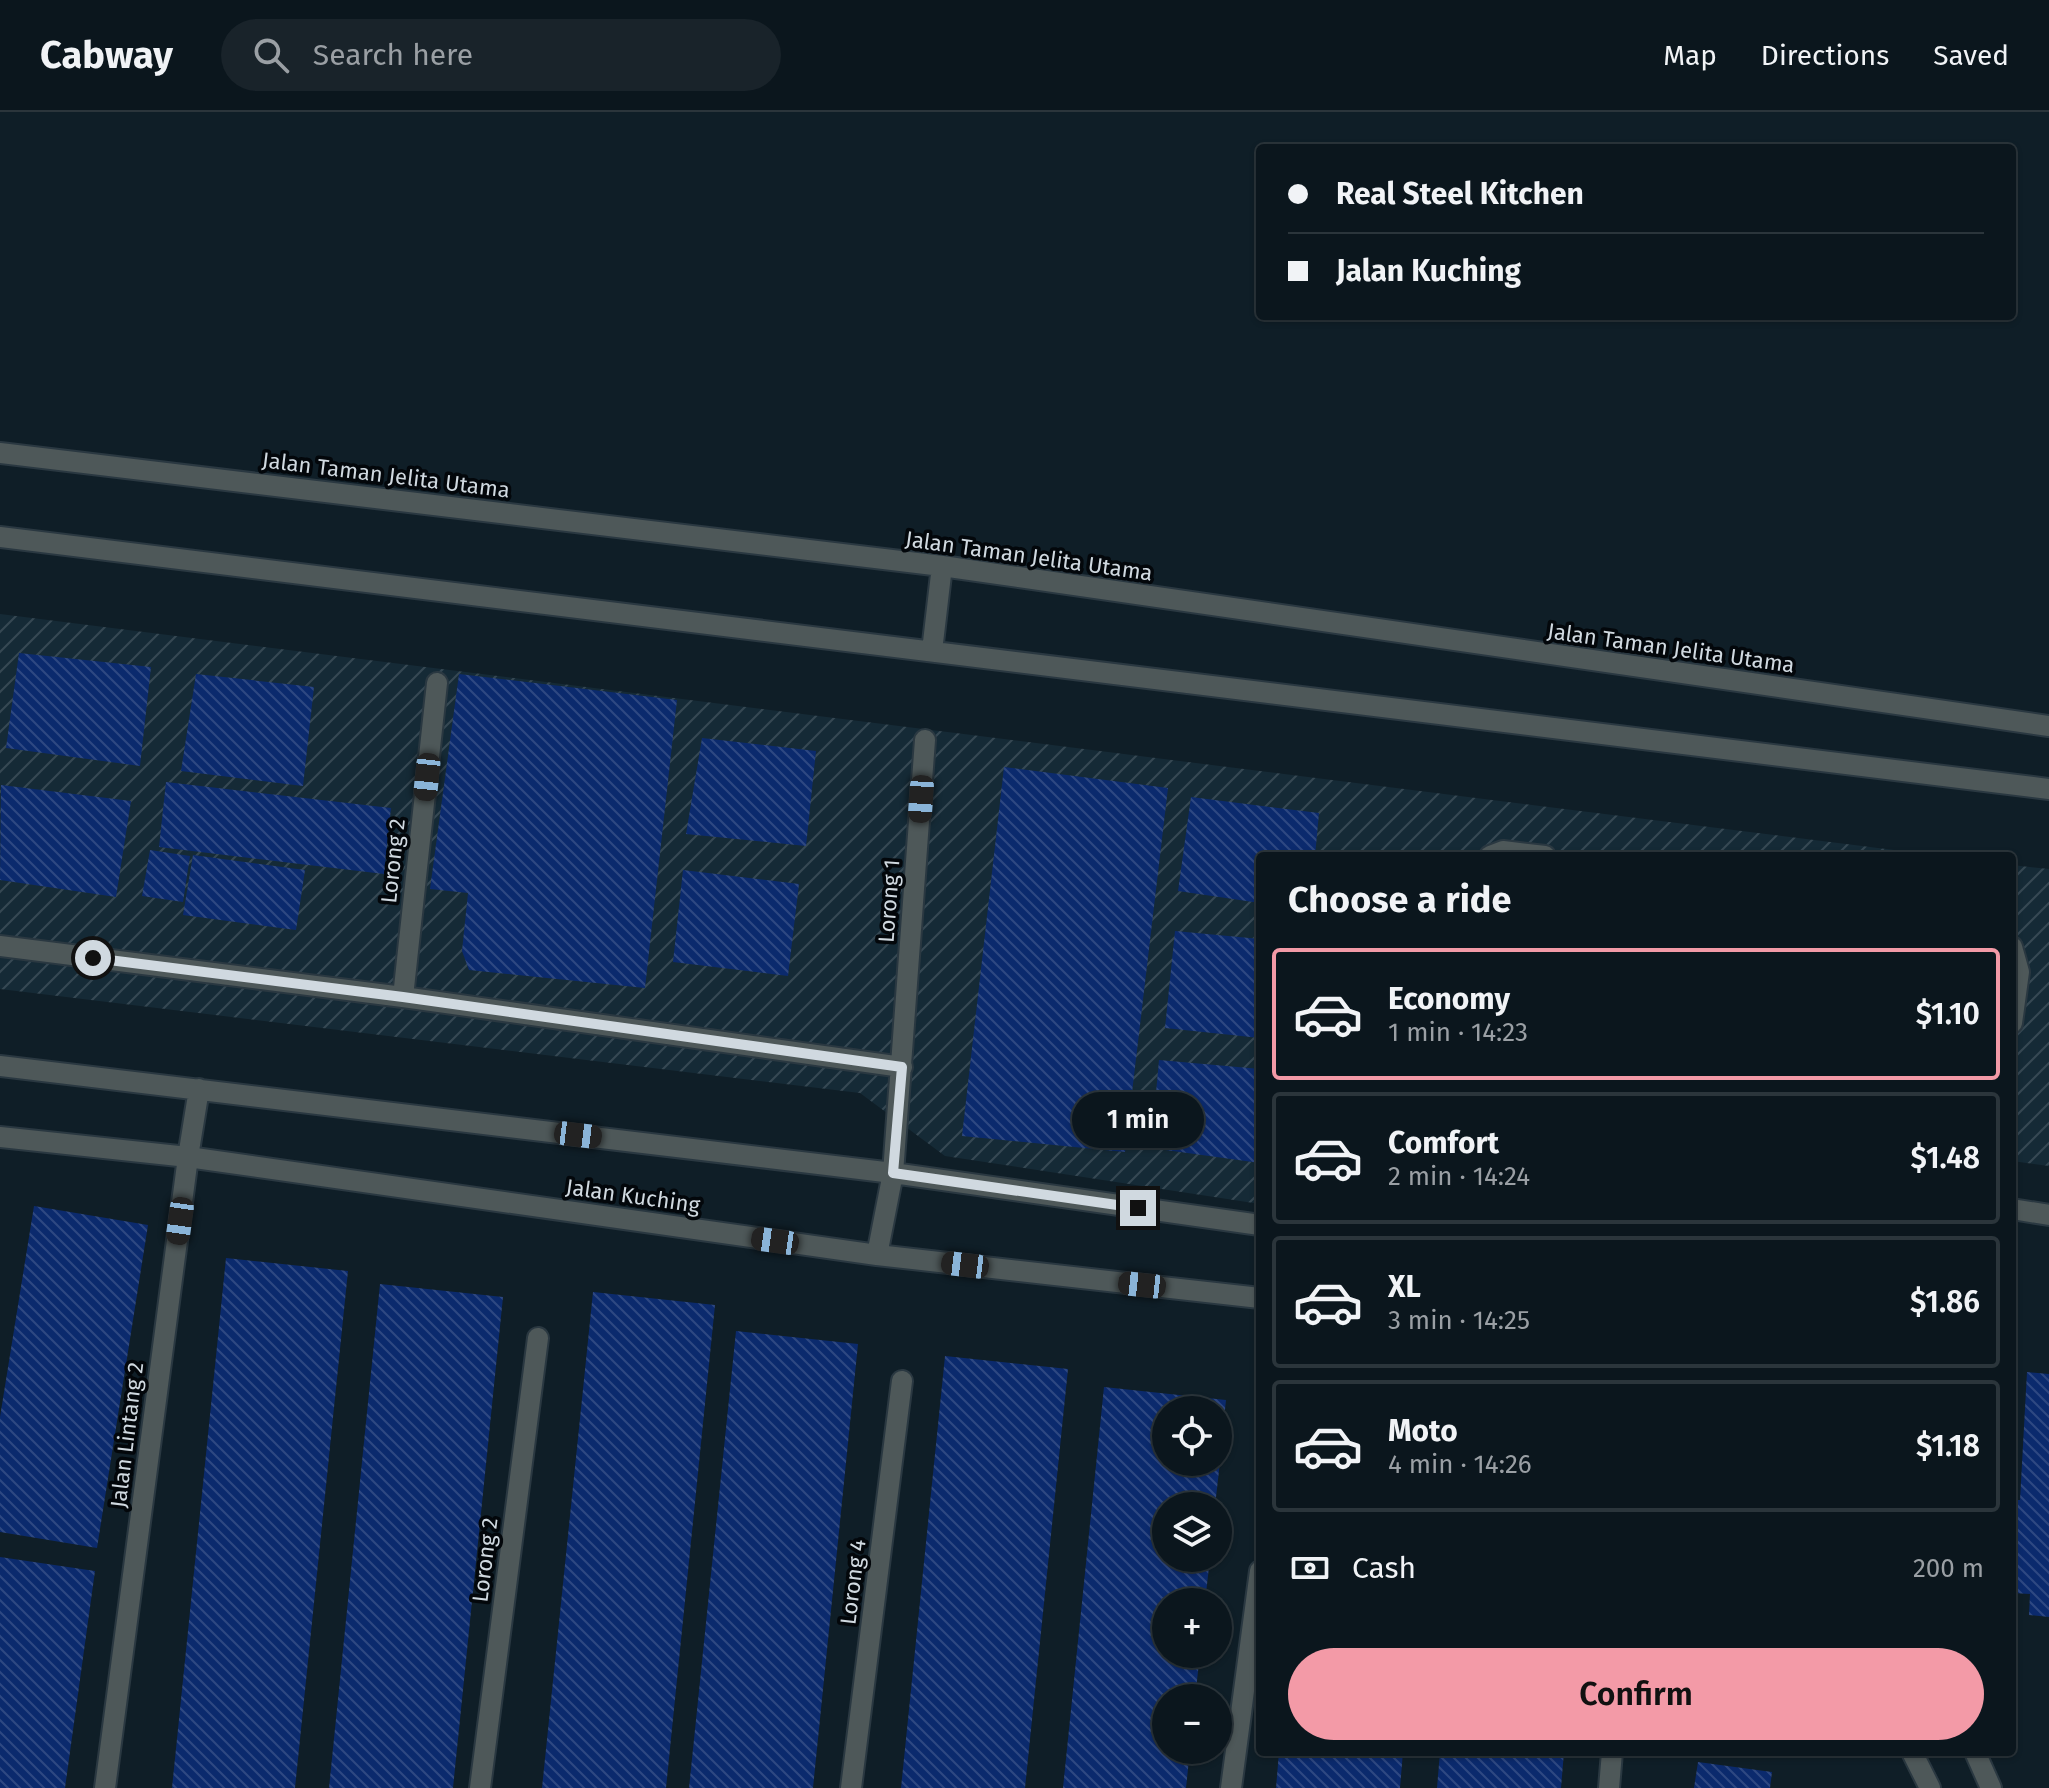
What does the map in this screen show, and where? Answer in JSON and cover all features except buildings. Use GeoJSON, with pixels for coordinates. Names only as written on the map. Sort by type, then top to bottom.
{"type":"FeatureCollection","features":[{"type":"Feature","properties":{"kind":"street","name":"Jalan Taman Jelita Utama"},"geometry":{"type":"LineString","coordinates":[[0,453],[942,566],[2049,726]]}},
{"type":"Feature","properties":{"kind":"street"},"geometry":{"type":"LineString","coordinates":[[0,537],[2049,789]]}},
{"type":"Feature","properties":{"kind":"street"},"geometry":{"type":"LineString","coordinates":[[932,651],[942,566]]}},
{"type":"Feature","properties":{"kind":"street","name":"Lorong 2"},"geometry":{"type":"LineString","coordinates":[[403,997],[437,683]]}},
{"type":"Feature","properties":{"kind":"street","name":"Lorong 1"},"geometry":{"type":"LineString","coordinates":[[877,1255],[893,1173],[925,740]]}},
{"type":"Feature","properties":{"kind":"street"},"geometry":{"type":"LineString","coordinates":[[0,946],[403,997],[902,1067]]}},
{"type":"Feature","properties":{"kind":"street"},"geometry":{"type":"LineString","coordinates":[[2016,961],[2019,972],[2016,994]]}},
{"type":"Feature","properties":{"kind":"street"},"geometry":{"type":"LineString","coordinates":[[0,1066],[893,1173],[1256,1224]]}},
{"type":"Feature","properties":{"kind":"street","name":"Jalan Lintang 2"},"geometry":{"type":"LineString","coordinates":[[105,1788],[199,1089]]}},
{"type":"Feature","properties":{"kind":"street","name":"Jalan Kuching"},"geometry":{"type":"LineString","coordinates":[[0,1137],[188,1157],[877,1255],[1256,1298]]}},
{"type":"Feature","properties":{"kind":"street"},"geometry":{"type":"LineString","coordinates":[[2016,1210],[2049,1215]]}},
{"type":"Feature","properties":{"kind":"street","name":"Lorong 2"},"geometry":{"type":"LineString","coordinates":[[480,1788],[538,1338]]}},
{"type":"Feature","properties":{"kind":"street","name":"Lorong 4"},"geometry":{"type":"LineString","coordinates":[[851,1788],[902,1381]]}},
{"type":"Feature","properties":{"kind":"street"},"geometry":{"type":"LineString","coordinates":[[1231,1788],[1256,1601]]}},
{"type":"Feature","properties":{"kind":"street"},"geometry":{"type":"LineString","coordinates":[[1609,1788],[1612,1756]]}},
{"type":"Feature","properties":{"kind":"street"},"geometry":{"type":"LineString","coordinates":[[1914,1756],[1930,1788]]}},
{"type":"Feature","properties":{"kind":"street"},"geometry":{"type":"LineString","coordinates":[[1977,1756],[1991,1788]]}},
{"type":"Feature","properties":{"kind":"shaded area"},"geometry":{"type":"Polygon","coordinates":[[[0,614],[1910,852],[1256,852],[1256,1203],[945,1156],[860,1093],[0,989],[0,614]]]}},
{"type":"Feature","properties":{"kind":"shaded area"},"geometry":{"type":"Polygon","coordinates":[[[2016,865],[2049,869],[2049,1166],[2016,1162],[2016,865]]]}},
{"type":"Feature","properties":{"kind":"route"},"geometry":{"type":"LineString","coordinates":[[93,958],[403,997],[902,1067],[893,1173],[1138,1208]]}}]}
